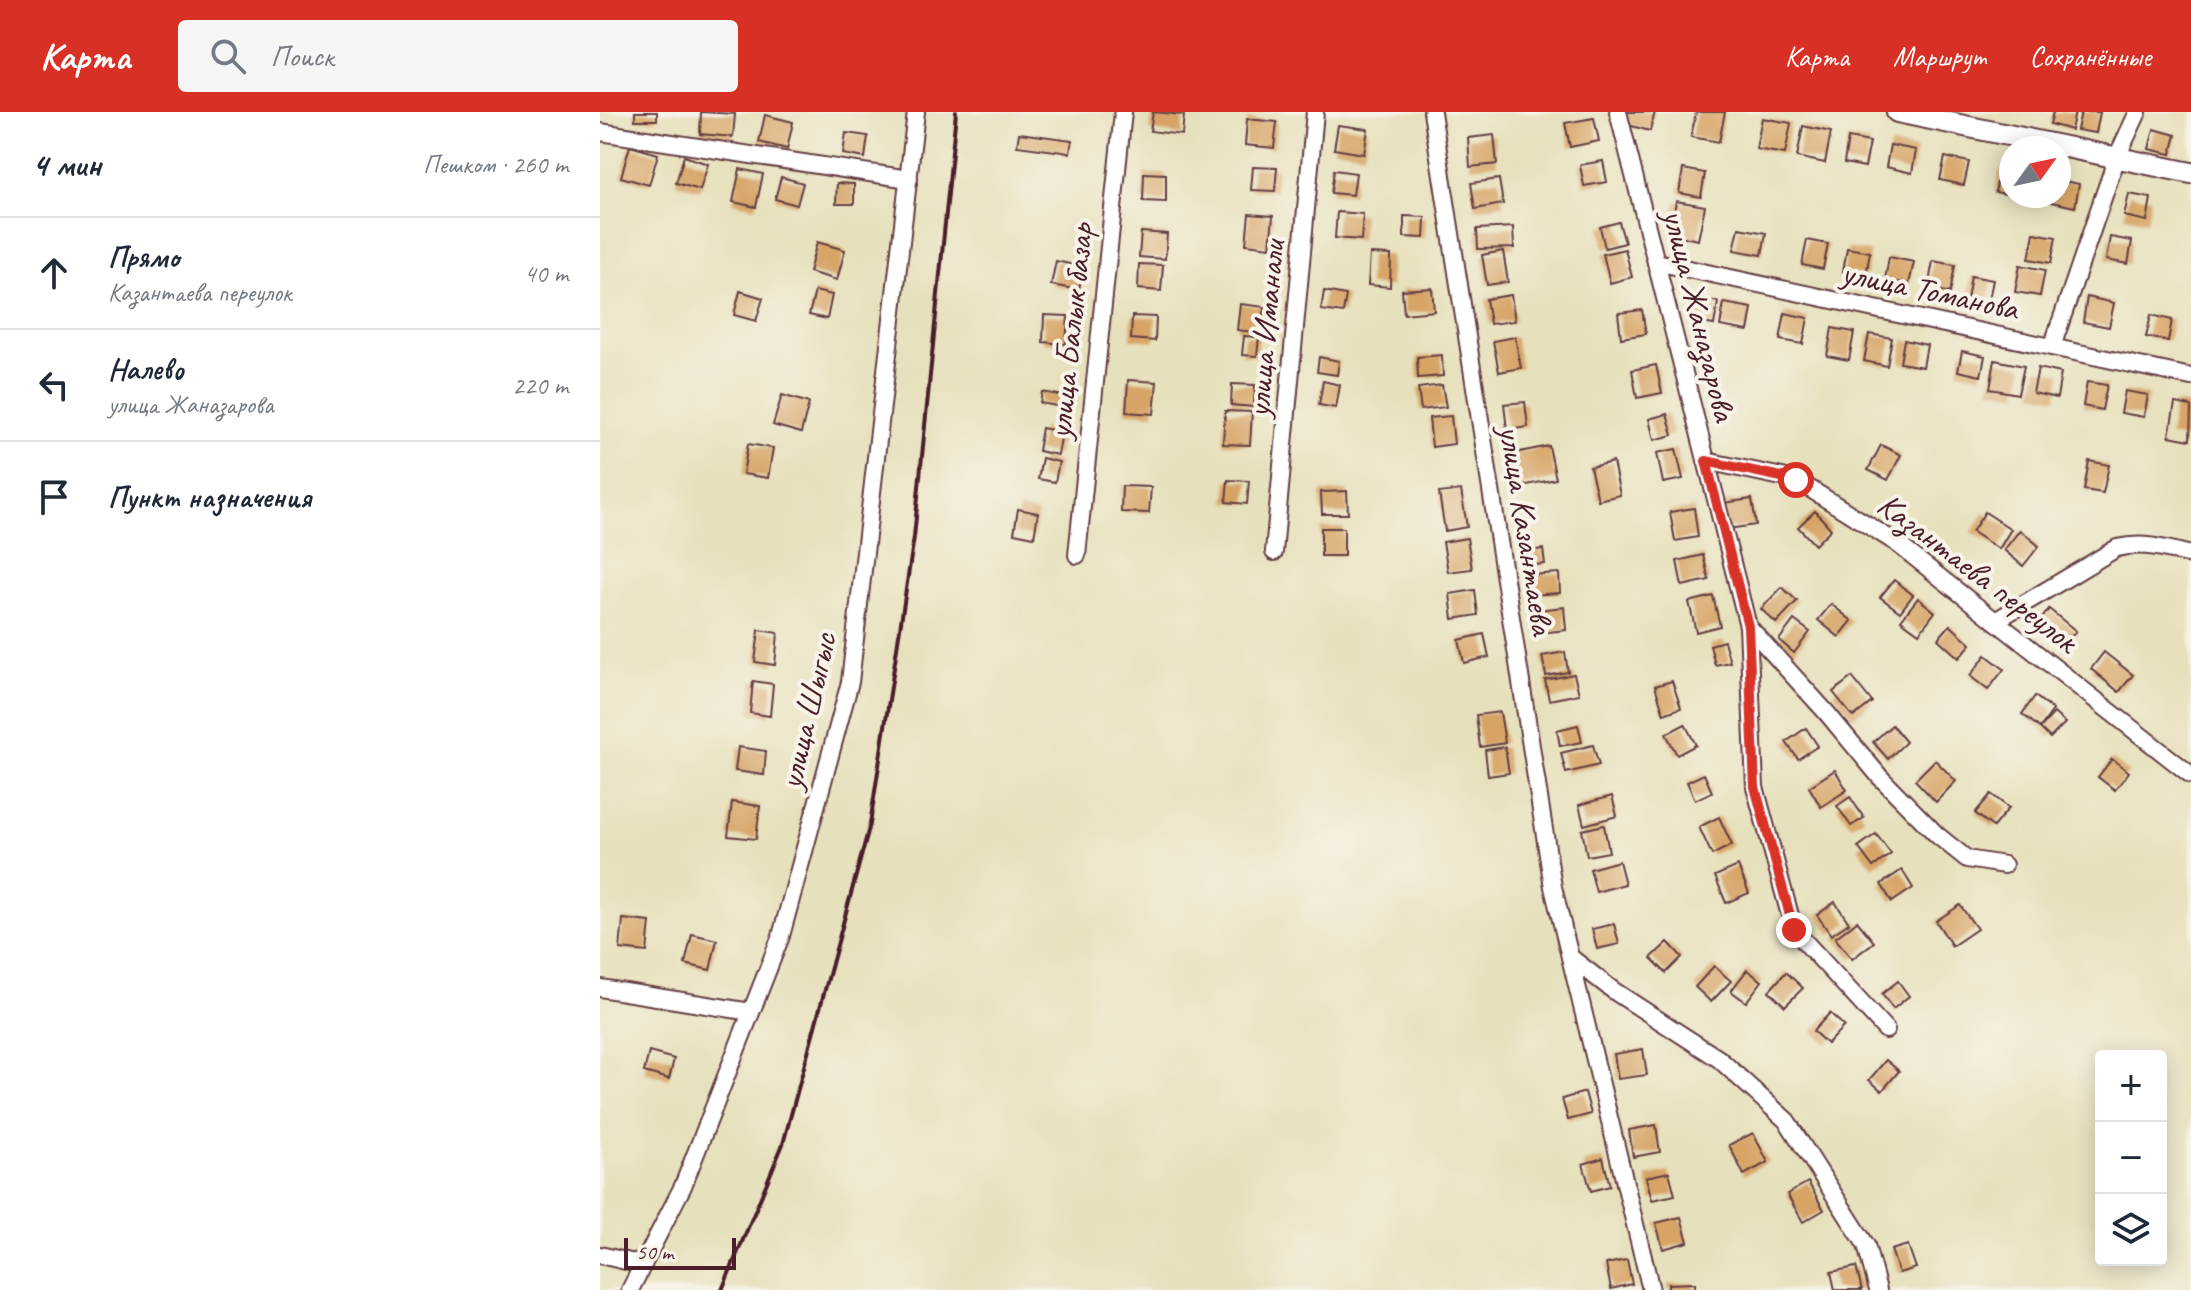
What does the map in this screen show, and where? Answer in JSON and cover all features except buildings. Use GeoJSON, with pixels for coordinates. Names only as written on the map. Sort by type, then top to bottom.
{"type":"FeatureCollection","features":[{"type":"Feature","properties":{"kind":"street","name":"улица Шыгыс"},"geometry":{"type":"LineString","coordinates":[[630,1290],[683,1186],[781,936],[850,682],[916,112]]}},
{"type":"Feature","properties":{"kind":"street","name":"улица Балык базар"},"geometry":{"type":"LineString","coordinates":[[1077,555],[1123,112]]}},
{"type":"Feature","properties":{"kind":"street","name":"улица Иманали"},"geometry":{"type":"LineString","coordinates":[[1274,552],[1315,112]]}},
{"type":"Feature","properties":{"kind":"street","name":"улица Казантаева"},"geometry":{"type":"LineString","coordinates":[[1432,112],[1553,887],[1651,1290]]}},
{"type":"Feature","properties":{"kind":"street","name":"улица Жаназарова"},"geometry":{"type":"LineString","coordinates":[[1618,112],[1748,626],[1755,787],[1794,930],[1886,1030]]}},
{"type":"Feature","properties":{"kind":"street"},"geometry":{"type":"LineString","coordinates":[[1897,112],[2191,173]]}},
{"type":"Feature","properties":{"kind":"street"},"geometry":{"type":"LineString","coordinates":[[2052,347],[2117,157],[2138,112]]}},
{"type":"Feature","properties":{"kind":"street"},"geometry":{"type":"LineString","coordinates":[[600,132],[909,179]]}},
{"type":"Feature","properties":{"kind":"street","name":"улица Томанова"},"geometry":{"type":"LineString","coordinates":[[1656,262],[2191,377]]}},
{"type":"Feature","properties":{"kind":"street","name":"Казантаева переулок"},"geometry":{"type":"LineString","coordinates":[[1706,461],[1796,480],[1895,542],[2191,775]]}},
{"type":"Feature","properties":{"kind":"street"},"geometry":{"type":"LineString","coordinates":[[1995,621],[2117,548],[2133,544],[2154,545],[2191,555]]}},
{"type":"Feature","properties":{"kind":"street","name":"улица Жаназарова"},"geometry":{"type":"LineString","coordinates":[[1748,626],[1880,777],[1937,835],[1967,859],[2004,865]]}},
{"type":"Feature","properties":{"kind":"street"},"geometry":{"type":"LineString","coordinates":[[1570,957],[1614,991],[1719,1059],[1787,1121],[1866,1245],[1878,1290]]}},
{"type":"Feature","properties":{"kind":"street"},"geometry":{"type":"LineString","coordinates":[[600,988],[751,1012]]}},
{"type":"Feature","properties":{"kind":"street"},"geometry":{"type":"LineString","coordinates":[[600,1255],[643,1265]]}},
{"type":"Feature","properties":{"kind":"railway"},"geometry":{"type":"LineString","coordinates":[[722,1290],[783,1144],[870,824],[914,537],[956,112]]}},
{"type":"Feature","properties":{"kind":"route"},"geometry":{"type":"LineString","coordinates":[[1794,930],[1755,787],[1748,626],[1706,461],[1796,480]]}}]}
